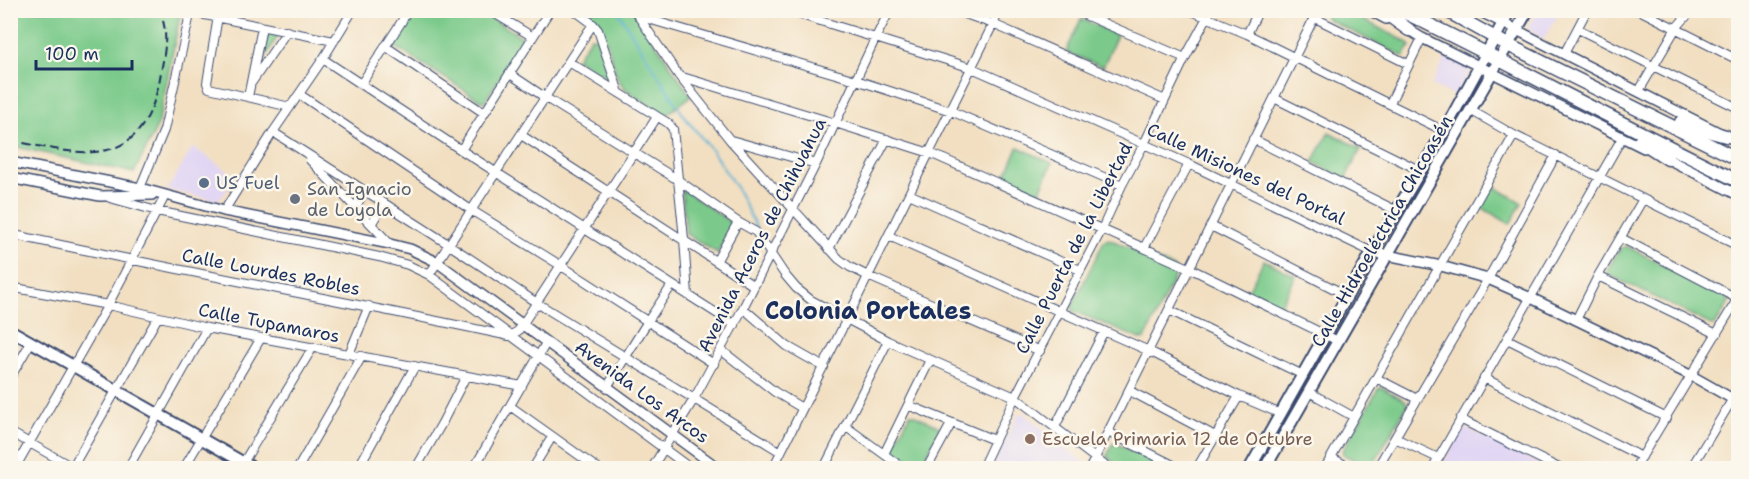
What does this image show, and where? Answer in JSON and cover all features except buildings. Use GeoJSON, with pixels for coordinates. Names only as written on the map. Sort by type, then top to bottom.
{"type":"FeatureCollection","features":[{"type":"Feature","properties":{"kind":"main road"},"geometry":{"type":"LineString","coordinates":[[1381,10],[1410,30]]}},
{"type":"Feature","properties":{"kind":"main road"},"geometry":{"type":"LineString","coordinates":[[1401,10],[1738,181]]}},
{"type":"Feature","properties":{"kind":"main road"},"geometry":{"type":"LineString","coordinates":[[1445,10],[1508,45],[1738,159]]}},
{"type":"Feature","properties":{"kind":"main road","name":"Calle Hidroeléctrica Chicoasén"},"geometry":{"type":"LineString","coordinates":[[1250,468],[1372,252],[1444,131],[1510,10]]}},
{"type":"Feature","properties":{"kind":"main road","name":"Calle Hidroeléctrica Chicoasén"},"geometry":{"type":"LineString","coordinates":[[1265,468],[1528,10]]}},
{"type":"Feature","properties":{"kind":"main road"},"geometry":{"type":"LineString","coordinates":[[1624,101],[1696,128],[1726,136]]}},
{"type":"Feature","properties":{"kind":"main road"},"geometry":{"type":"LineString","coordinates":[[1587,105],[1609,122],[1668,159]]}},
{"type":"Feature","properties":{"kind":"main road"},"geometry":{"type":"LineString","coordinates":[[10,330],[246,467]]}},
{"type":"Feature","properties":{"kind":"street"},"geometry":{"type":"LineString","coordinates":[[224,211],[353,10]]}},
{"type":"Feature","properties":{"kind":"street"},"geometry":{"type":"LineString","coordinates":[[361,84],[407,10]]}},
{"type":"Feature","properties":{"kind":"street"},"geometry":{"type":"LineString","coordinates":[[489,10],[533,37]]}},
{"type":"Feature","properties":{"kind":"street"},"geometry":{"type":"LineString","coordinates":[[461,150],[550,10]]}},
{"type":"Feature","properties":{"kind":"street"},"geometry":{"type":"LineString","coordinates":[[574,10],[593,24],[600,36],[619,93]]}},
{"type":"Feature","properties":{"kind":"street","name":"Calle Misiones del Portal"},"geometry":{"type":"LineString","coordinates":[[785,10],[972,68],[1189,164],[1372,252],[1441,266],[1488,279],[1737,397]]}},
{"type":"Feature","properties":{"kind":"street","name":"Avenida Aceros de Chihuahua"},"geometry":{"type":"LineString","coordinates":[[652,468],[735,325],[890,10]]}},
{"type":"Feature","properties":{"kind":"street"},"geometry":{"type":"LineString","coordinates":[[954,10],[993,24],[1165,100]]}},
{"type":"Feature","properties":{"kind":"street"},"geometry":{"type":"LineString","coordinates":[[773,468],[1000,10]]}},
{"type":"Feature","properties":{"kind":"street"},"geometry":{"type":"LineString","coordinates":[[1073,10],[1185,58]]}},
{"type":"Feature","properties":{"kind":"street"},"geometry":{"type":"LineString","coordinates":[[1190,10],[1247,34],[1444,131]]}},
{"type":"Feature","properties":{"kind":"street","name":"Calle Puerta de la Libertad"},"geometry":{"type":"LineString","coordinates":[[982,468],[1015,397],[1061,311],[1185,58],[1212,10]]}},
{"type":"Feature","properties":{"kind":"street"},"geometry":{"type":"LineString","coordinates":[[1247,34],[1259,10]]}},
{"type":"Feature","properties":{"kind":"street"},"geometry":{"type":"LineString","coordinates":[[1370,10],[1479,67],[1738,195]]}},
{"type":"Feature","properties":{"kind":"street"},"geometry":{"type":"LineString","coordinates":[[1478,10],[1738,142]]}},
{"type":"Feature","properties":{"kind":"street"},"geometry":{"type":"LineString","coordinates":[[1564,54],[1587,10]]}},
{"type":"Feature","properties":{"kind":"street"},"geometry":{"type":"LineString","coordinates":[[1639,10],[1738,60]]}},
{"type":"Feature","properties":{"kind":"street"},"geometry":{"type":"LineString","coordinates":[[1639,92],[1676,28],[1692,10]]}},
{"type":"Feature","properties":{"kind":"street"},"geometry":{"type":"LineString","coordinates":[[140,188],[164,130],[191,11],[218,14],[262,27],[334,41]]}},
{"type":"Feature","properties":{"kind":"street"},"geometry":{"type":"LineString","coordinates":[[636,13],[679,76],[730,140],[829,249],[850,267],[1040,351]]}},
{"type":"Feature","properties":{"kind":"street"},"geometry":{"type":"LineString","coordinates":[[636,13],[951,111],[1122,185]]}},
{"type":"Feature","properties":{"kind":"street"},"geometry":{"type":"LineString","coordinates":[[218,14],[207,83],[211,89],[290,107]]}},
{"type":"Feature","properties":{"kind":"street"},"geometry":{"type":"LineString","coordinates":[[1090,468],[1316,14],[1408,64]]}},
{"type":"Feature","properties":{"kind":"street"},"geometry":{"type":"LineString","coordinates":[[429,275],[593,24]]}},
{"type":"Feature","properties":{"kind":"street"},"geometry":{"type":"LineString","coordinates":[[248,97],[262,27]]}},
{"type":"Feature","properties":{"kind":"street"},"geometry":{"type":"LineString","coordinates":[[1578,29],[1738,108]]}},
{"type":"Feature","properties":{"kind":"street"},"geometry":{"type":"LineString","coordinates":[[250,85],[287,31]]}},
{"type":"Feature","properties":{"kind":"street"},"geometry":{"type":"LineString","coordinates":[[1390,103],[1422,38]]}},
{"type":"Feature","properties":{"kind":"street"},"geometry":{"type":"LineString","coordinates":[[385,46],[484,113]]}},
{"type":"Feature","properties":{"kind":"street"},"geometry":{"type":"LineString","coordinates":[[323,58],[461,150],[735,325]]}},
{"type":"Feature","properties":{"kind":"street"},"geometry":{"type":"LineString","coordinates":[[569,62],[668,123],[673,129],[688,295]]}},
{"type":"Feature","properties":{"kind":"street"},"geometry":{"type":"LineString","coordinates":[[510,74],[759,234],[796,288],[811,300],[888,341],[1015,397],[1108,468]]}},
{"type":"Feature","properties":{"kind":"street"},"geometry":{"type":"LineString","coordinates":[[679,76],[930,153],[1189,268],[1338,341]]}},
{"type":"Feature","properties":{"kind":"street"},"geometry":{"type":"LineString","coordinates":[[299,94],[471,210],[714,364]]}},
{"type":"Feature","properties":{"kind":"street"},"geometry":{"type":"LineString","coordinates":[[1274,98],[1421,171]]}},
{"type":"Feature","properties":{"kind":"street"},"geometry":{"type":"LineString","coordinates":[[1470,110],[1514,135],[1738,246]]}},
{"type":"Feature","properties":{"kind":"street"},"geometry":{"type":"LineString","coordinates":[[509,336],[518,331],[537,303],[657,117]]}},
{"type":"Feature","properties":{"kind":"street"},"geometry":{"type":"LineString","coordinates":[[273,132],[537,303],[782,452]]}},
{"type":"Feature","properties":{"kind":"street"},"geometry":{"type":"LineString","coordinates":[[521,135],[754,286]]}},
{"type":"Feature","properties":{"kind":"street"},"geometry":{"type":"LineString","coordinates":[[1325,468],[1514,135]]}},
{"type":"Feature","properties":{"kind":"street"},"geometry":{"type":"LineString","coordinates":[[1433,468],[1622,138]]}},
{"type":"Feature","properties":{"kind":"street"},"geometry":{"type":"LineString","coordinates":[[829,249],[887,139]]}},
{"type":"Feature","properties":{"kind":"street"},"geometry":{"type":"LineString","coordinates":[[1253,139],[1397,211]]}},
{"type":"Feature","properties":{"kind":"street"},"geometry":{"type":"LineString","coordinates":[[730,140],[816,164]]}},
{"type":"Feature","properties":{"kind":"street"},"geometry":{"type":"LineString","coordinates":[[301,151],[390,244]]}},
{"type":"Feature","properties":{"kind":"street"},"geometry":{"type":"LineString","coordinates":[[1377,468],[1488,279],[1556,155]]}},
{"type":"Feature","properties":{"kind":"street"},"geometry":{"type":"LineString","coordinates":[[10,162],[140,188],[161,195]]}},
{"type":"Feature","properties":{"kind":"street"},"geometry":{"type":"LineString","coordinates":[[1144,248],[1189,164]]}},
{"type":"Feature","properties":{"kind":"street"},"geometry":{"type":"LineString","coordinates":[[11,178],[107,196],[157,211],[301,239],[379,256],[408,265],[429,275],[690,468]]}},
{"type":"Feature","properties":{"kind":"street"},"geometry":{"type":"LineString","coordinates":[[356,206],[364,190]]}},
{"type":"Feature","properties":{"kind":"street"},"geometry":{"type":"LineString","coordinates":[[909,194],[1080,270]]}},
{"type":"Feature","properties":{"kind":"street"},"geometry":{"type":"LineString","coordinates":[[107,196],[161,195]]}},
{"type":"Feature","properties":{"kind":"street"},"geometry":{"type":"LineString","coordinates":[[15,468],[108,305],[157,211],[161,195]]}},
{"type":"Feature","properties":{"kind":"street","name":"Avenida Los Arcos"},"geometry":{"type":"LineString","coordinates":[[161,195],[224,211],[390,244],[410,249],[437,262],[718,468]]}},
{"type":"Feature","properties":{"kind":"street"},"geometry":{"type":"LineString","coordinates":[[1576,320],[1598,276],[1643,199]]}},
{"type":"Feature","properties":{"kind":"street"},"geometry":{"type":"LineString","coordinates":[[372,223],[384,203]]}},
{"type":"Feature","properties":{"kind":"street"},"geometry":{"type":"LineString","coordinates":[[717,260],[738,222]]}},
{"type":"Feature","properties":{"kind":"street"},"geometry":{"type":"LineString","coordinates":[[1211,226],[1347,296]]}},
{"type":"Feature","properties":{"kind":"street","name":"Calle Lourdes Robles"},"geometry":{"type":"LineString","coordinates":[[10,234],[131,261],[369,306],[509,336]]}},
{"type":"Feature","properties":{"kind":"street"},"geometry":{"type":"LineString","coordinates":[[889,236],[1061,311],[1281,414]]}},
{"type":"Feature","properties":{"kind":"street"},"geometry":{"type":"LineString","coordinates":[[1621,238],[1738,298],[1635,468]]}},
{"type":"Feature","properties":{"kind":"street"},"geometry":{"type":"LineString","coordinates":[[1598,276],[1717,334]]}},
{"type":"Feature","properties":{"kind":"street"},"geometry":{"type":"LineString","coordinates":[[607,387],[672,285]]}},
{"type":"Feature","properties":{"kind":"street","name":"Calle Tupamaros"},"geometry":{"type":"LineString","coordinates":[[10,287],[108,305],[207,328],[522,386]]}},
{"type":"Feature","properties":{"kind":"street"},"geometry":{"type":"LineString","coordinates":[[349,354],[369,306]]}},
{"type":"Feature","properties":{"kind":"street"},"geometry":{"type":"LineString","coordinates":[[743,308],[787,346],[824,367]]}},
{"type":"Feature","properties":{"kind":"street"},"geometry":{"type":"LineString","coordinates":[[1169,310],[1303,375]]}},
{"type":"Feature","properties":{"kind":"street"},"geometry":{"type":"LineString","coordinates":[[10,432],[73,468],[158,317]]}},
{"type":"Feature","properties":{"kind":"street"},"geometry":{"type":"LineString","coordinates":[[128,468],[207,328]]}},
{"type":"Feature","properties":{"kind":"street"},"geometry":{"type":"LineString","coordinates":[[1055,427],[1104,331]]}},
{"type":"Feature","properties":{"kind":"street"},"geometry":{"type":"LineString","coordinates":[[184,468],[261,338]]}},
{"type":"Feature","properties":{"kind":"street"},"geometry":{"type":"LineString","coordinates":[[1507,339],[1667,418]]}},
{"type":"Feature","properties":{"kind":"street"},"geometry":{"type":"LineString","coordinates":[[824,468],[888,341]]}},
{"type":"Feature","properties":{"kind":"street"},"geometry":{"type":"LineString","coordinates":[[10,378],[31,342]]}},
{"type":"Feature","properties":{"kind":"street"},"geometry":{"type":"LineString","coordinates":[[474,468],[546,343]]}},
{"type":"Feature","properties":{"kind":"street"},"geometry":{"type":"LineString","coordinates":[[246,467],[313,347]]}},
{"type":"Feature","properties":{"kind":"street"},"geometry":{"type":"LineString","coordinates":[[721,350],[775,392],[802,408]]}},
{"type":"Feature","properties":{"kind":"street"},"geometry":{"type":"LineString","coordinates":[[298,468],[362,356]]}},
{"type":"Feature","properties":{"kind":"street"},"geometry":{"type":"LineString","coordinates":[[884,454],[930,360]]}},
{"type":"Feature","properties":{"kind":"street"},"geometry":{"type":"LineString","coordinates":[[358,468],[415,366]]}},
{"type":"Feature","properties":{"kind":"street"},"geometry":{"type":"LineString","coordinates":[[416,468],[465,376]]}},
{"type":"Feature","properties":{"kind":"street"},"geometry":{"type":"LineString","coordinates":[[1376,378],[1417,399]]}},
{"type":"Feature","properties":{"kind":"street"},"geometry":{"type":"LineString","coordinates":[[1484,378],[1642,457]]}},
{"type":"Feature","properties":{"kind":"street"},"geometry":{"type":"LineString","coordinates":[[1130,390],[1216,437]]}},
{"type":"Feature","properties":{"kind":"street"},"geometry":{"type":"LineString","coordinates":[[1309,392],[1354,417]]}},
{"type":"Feature","properties":{"kind":"street"},"geometry":{"type":"LineString","coordinates":[[1197,468],[1239,396]]}},
{"type":"Feature","properties":{"kind":"street"},"geometry":{"type":"LineString","coordinates":[[1691,468],[1737,397]]}},
{"type":"Feature","properties":{"kind":"street"},"geometry":{"type":"LineString","coordinates":[[908,405],[994,440]]}},
{"type":"Feature","properties":{"kind":"street"},"geometry":{"type":"LineString","coordinates":[[510,406],[597,468]]}},
{"type":"Feature","properties":{"kind":"street"},"geometry":{"type":"LineString","coordinates":[[1460,419],[1559,468]]}},
{"type":"Feature","properties":{"kind":"street"},"geometry":{"type":"LineString","coordinates":[[927,468],[951,423]]}},
{"type":"Feature","properties":{"kind":"street"},"geometry":{"type":"LineString","coordinates":[[845,426],[903,468]]}},
{"type":"Feature","properties":{"kind":"street"},"geometry":{"type":"LineString","coordinates":[[1108,432],[1179,468]]}},
{"type":"Feature","properties":{"kind":"street"},"geometry":{"type":"LineString","coordinates":[[533,468],[552,437]]}},
{"type":"Feature","properties":{"kind":"street"},"geometry":{"type":"LineString","coordinates":[[1395,438],[1438,458]]}},
{"type":"Feature","properties":{"kind":"street"},"geometry":{"type":"LineString","coordinates":[[1332,458],[1351,468]]}},
{"type":"Feature","properties":{"kind":"shaded area"},"geometry":{"type":"Polygon","coordinates":[[[1537,11],[1560,11],[1544,39],[1528,27],[1537,11]]]}},
{"type":"Feature","properties":{"kind":"shaded area"},"geometry":{"type":"Polygon","coordinates":[[[1446,56],[1471,68],[1456,97],[1432,85],[1446,56]]]}},
{"type":"Feature","properties":{"kind":"shaded area"},"geometry":{"type":"Polygon","coordinates":[[[193,147],[236,177],[221,198],[217,200],[167,190],[193,147]]]}},
{"type":"Feature","properties":{"kind":"shaded area","name":"Escuela Primaria 12 de Octubre"},"geometry":{"type":"Polygon","coordinates":[[[1023,413],[1084,463],[1082,468],[992,468],[1018,415],[1023,413]]]}},
{"type":"Feature","properties":{"kind":"shaded area"},"geometry":{"type":"Polygon","coordinates":[[[1468,429],[1548,468],[1454,468],[1443,464],[1463,431],[1468,429]]]}},
{"type":"Feature","properties":{"kind":"green space"},"geometry":{"type":"Polygon","coordinates":[[[11,10],[181,11],[158,125],[134,173],[11,146],[11,10]]]}},
{"type":"Feature","properties":{"kind":"green space"},"geometry":{"type":"Polygon","coordinates":[[[412,11],[480,11],[523,38],[485,101],[483,102],[392,45],[411,17],[412,11]]]}},
{"type":"Feature","properties":{"kind":"green space"},"geometry":{"type":"Polygon","coordinates":[[[585,11],[634,11],[691,96],[665,116],[632,94],[617,77],[602,26],[585,11]]]}},
{"type":"Feature","properties":{"kind":"green space"},"geometry":{"type":"Polygon","coordinates":[[[1327,11],[1346,11],[1409,43],[1410,46],[1404,57],[1327,19],[1325,15],[1327,11]]]}},
{"type":"Feature","properties":{"kind":"green space"},"geometry":{"type":"Polygon","coordinates":[[[1081,19],[1117,35],[1103,67],[1066,52],[1081,19]]]}},
{"type":"Feature","properties":{"kind":"green space"},"geometry":{"type":"Polygon","coordinates":[[[266,32],[279,34],[257,71],[266,32]]]}},
{"type":"Feature","properties":{"kind":"green space"},"geometry":{"type":"Polygon","coordinates":[[[591,37],[596,37],[612,82],[576,59],[591,37]]]}},
{"type":"Feature","properties":{"kind":"green space"},"geometry":{"type":"Polygon","coordinates":[[[1329,132],[1361,149],[1345,179],[1313,162],[1329,132]]]}},
{"type":"Feature","properties":{"kind":"green space"},"geometry":{"type":"Polygon","coordinates":[[[1018,147],[1052,163],[1038,196],[1004,180],[1018,147]]]}},
{"type":"Feature","properties":{"kind":"green space"},"geometry":{"type":"Polygon","coordinates":[[[1492,185],[1522,203],[1510,224],[1479,206],[1492,185]]]}},
{"type":"Feature","properties":{"kind":"green space"},"geometry":{"type":"Polygon","coordinates":[[[684,190],[734,225],[717,253],[686,234],[682,192],[684,190]]]}},
{"type":"Feature","properties":{"kind":"green space"},"geometry":{"type":"Polygon","coordinates":[[[1109,239],[1175,268],[1177,272],[1145,339],[1142,340],[1073,311],[1072,306],[1104,241],[1109,239]]]}},
{"type":"Feature","properties":{"kind":"green space"},"geometry":{"type":"Polygon","coordinates":[[[1626,246],[1727,297],[1729,302],[1716,324],[1713,326],[1609,275],[1607,270],[1620,249],[1626,246]]]}},
{"type":"Feature","properties":{"kind":"green space"},"geometry":{"type":"Polygon","coordinates":[[[1264,260],[1296,276],[1280,306],[1248,291],[1264,260]]]}},
{"type":"Feature","properties":{"kind":"green space"},"geometry":{"type":"Polygon","coordinates":[[[1381,387],[1406,401],[1407,406],[1372,466],[1369,467],[1342,452],[1381,387]]]}},
{"type":"Feature","properties":{"kind":"green space"},"geometry":{"type":"Polygon","coordinates":[[[910,414],[940,429],[920,468],[913,468],[891,451],[910,414]]]}},
{"type":"Feature","properties":{"kind":"green space"},"geometry":{"type":"Polygon","coordinates":[[[1114,443],[1166,468],[1134,469],[1119,466],[1107,456],[1114,443]]]}},
{"type":"Feature","properties":{"kind":"waterway"},"geometry":{"type":"LineString","coordinates":[[617,10],[684,116],[713,152],[737,189],[756,227]]}},
{"type":"Feature","properties":{"kind":"railway"},"geometry":{"type":"LineString","coordinates":[[10,140],[85,152],[106,150],[124,143],[139,130],[151,108],[160,78],[165,35],[159,10]]}},
{"type":"Feature","properties":{"kind":"place","name":"US Fuel"},"geometry":{"type":"Point","coordinates":[204,183]}},
{"type":"Feature","properties":{"kind":"place","name":"San Ignacio de Loyola"},"geometry":{"type":"Point","coordinates":[295,199]}},
{"type":"Feature","properties":{"kind":"place","name":"Escuela Primaria 12 de Octubre"},"geometry":{"type":"Point","coordinates":[1030,439]}},
{"type":"Feature","properties":{"kind":"district","name":"Colonia Portales"},"geometry":{"type":"Point","coordinates":[868,311]}}]}
